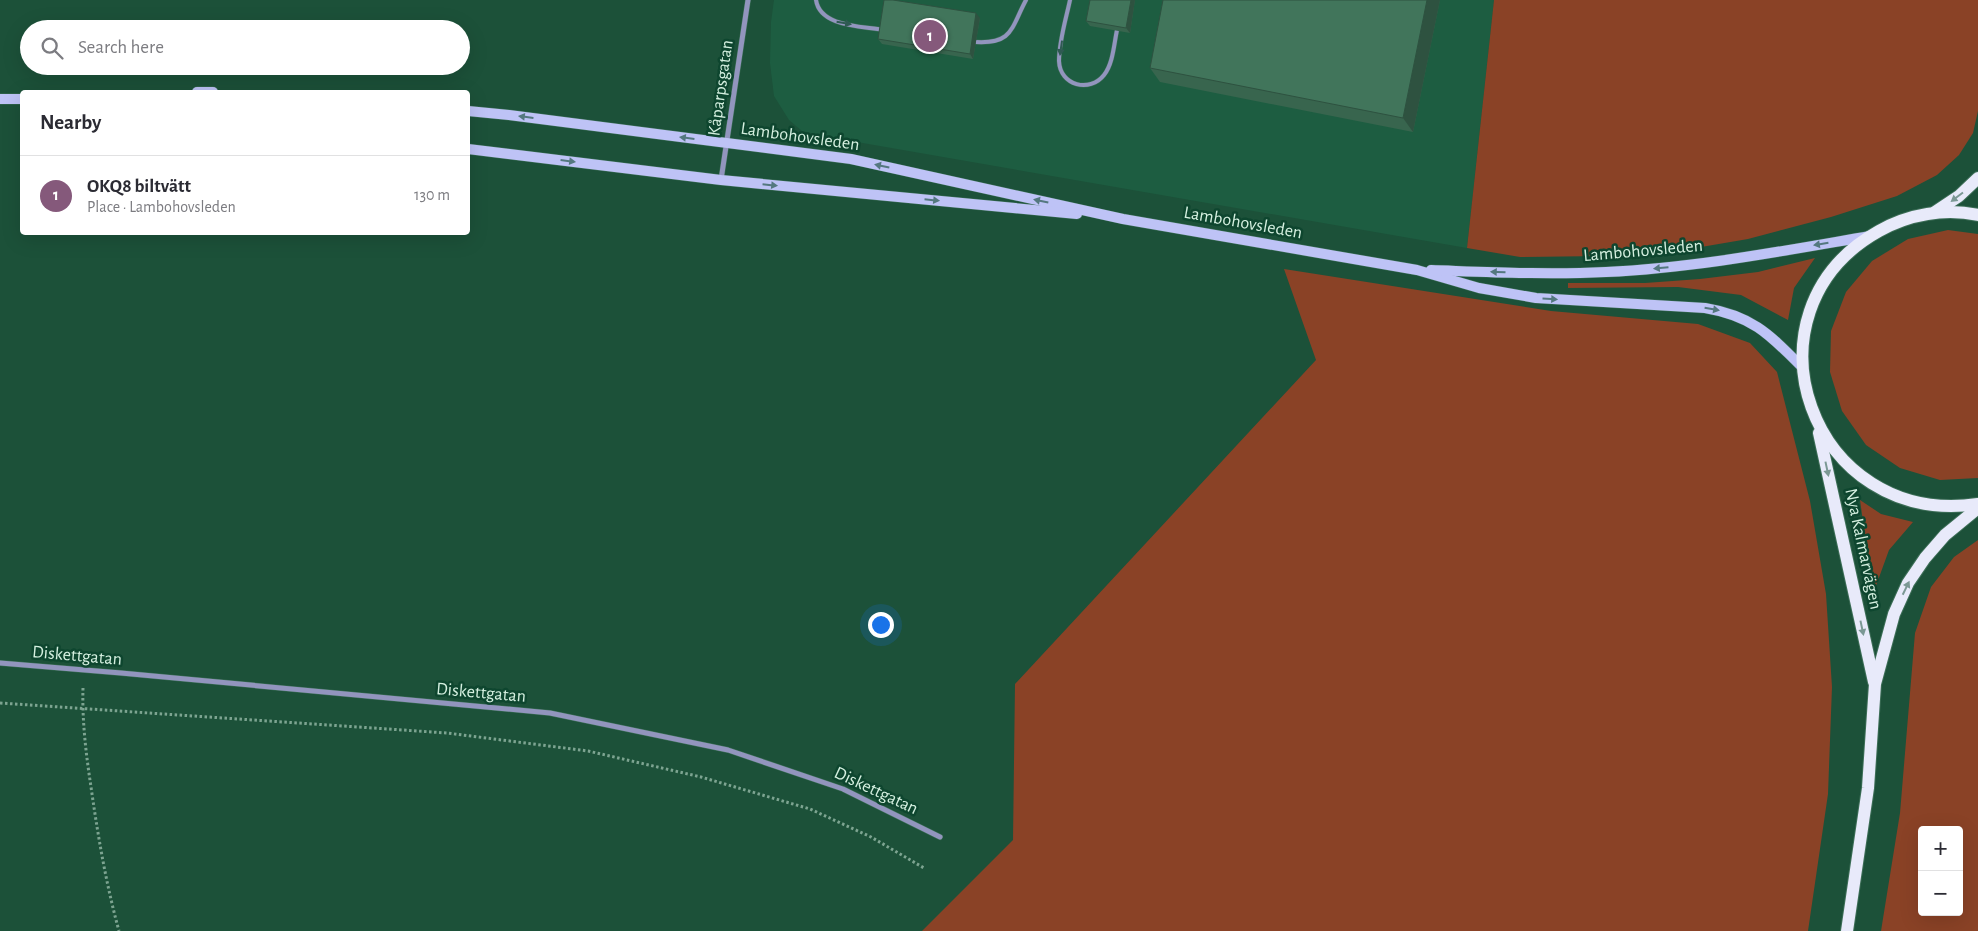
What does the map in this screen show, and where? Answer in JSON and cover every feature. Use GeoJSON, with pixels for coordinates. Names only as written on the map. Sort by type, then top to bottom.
{"type":"FeatureCollection","features":[{"type":"Feature","properties":{"kind":"main road"},"geometry":{"type":"LineString","coordinates":[[0,99],[20,99]]}},
{"type":"Feature","properties":{"kind":"main road","name":"Lambohovsleden"},"geometry":{"type":"LineString","coordinates":[[470,111],[851,160],[1123,219],[1417,270],[1480,288],[1536,298],[1705,308],[1727,312],[1748,320],[1765,331],[1803,368]]}},
{"type":"Feature","properties":{"kind":"main road","name":"Lambohovsleden"},"geometry":{"type":"LineString","coordinates":[[470,149],[721,180],[1123,219]]}},
{"type":"Feature","properties":{"kind":"main road"},"geometry":{"type":"LineString","coordinates":[[1934,213],[1960,196],[1978,178]]}},
{"type":"Feature","properties":{"kind":"main road"},"geometry":{"type":"LineString","coordinates":[[1978,215],[1954,212],[1912,217],[1897,222],[1870,236],[1840,261],[1818,293],[1806,330],[1803,368],[1810,405],[1827,440],[1839,456],[1869,482],[1905,500],[1924,505],[1944,507],[1978,504]]}},
{"type":"Feature","properties":{"kind":"main road","name":"Lambohovsleden"},"geometry":{"type":"LineString","coordinates":[[1417,270],[1542,273],[1667,268],[1870,236]]}},
{"type":"Feature","properties":{"kind":"main road","name":"Nya Kalmarvägen"},"geometry":{"type":"LineString","coordinates":[[1817,422],[1875,684]]}},
{"type":"Feature","properties":{"kind":"main road","name":"Nya Kalmarvägen"},"geometry":{"type":"LineString","coordinates":[[1847,931],[1868,788],[1875,684],[1894,614],[1908,583],[1925,558],[1945,535],[1978,508]]}},
{"type":"Feature","properties":{"kind":"street","name":"Kåparpsgatan"},"geometry":{"type":"LineString","coordinates":[[721,180],[748,0]]}},
{"type":"Feature","properties":{"kind":"street","name":"Diskettgatan"},"geometry":{"type":"LineString","coordinates":[[0,663],[550,713],[728,750],[843,788],[940,836]]}},
{"type":"Feature","properties":{"kind":"lane"},"geometry":{"type":"LineString","coordinates":[[816,0],[818,10],[825,17],[835,22],[884,30]]}},
{"type":"Feature","properties":{"kind":"lane"},"geometry":{"type":"LineString","coordinates":[[976,42],[998,41],[1005,36],[1013,28],[1026,0]]}},
{"type":"Feature","properties":{"kind":"lane"},"geometry":{"type":"LineString","coordinates":[[1070,0],[1059,62],[1066,78],[1073,83],[1090,86],[1106,73],[1117,30]]}},
{"type":"Feature","properties":{"kind":"path"},"geometry":{"type":"LineString","coordinates":[[83,670],[82,708],[97,828],[107,887],[119,931]]}},
{"type":"Feature","properties":{"kind":"path"},"geometry":{"type":"LineString","coordinates":[[0,703],[447,733],[588,751],[701,777],[810,809],[871,837],[924,868]]}},
{"type":"Feature","properties":{"kind":"shaded area"},"geometry":{"type":"Polygon","coordinates":[[[774,0],[1494,0],[1467,248],[802,131],[789,120],[774,96],[770,63],[771,22],[774,0]]]}},
{"type":"Feature","properties":{"kind":"shaded area"},"geometry":{"type":"Polygon","coordinates":[[[1494,0],[1978,0],[1978,111],[1973,133],[1959,155],[1937,175],[1897,196],[1831,217],[1748,239],[1666,253],[1603,256],[1520,257],[1467,248],[1494,0]]]}},
{"type":"Feature","properties":{"kind":"shaded area"},"geometry":{"type":"Polygon","coordinates":[[[1948,230],[1978,234],[1978,478],[1940,480],[1900,468],[1866,445],[1842,411],[1830,372],[1831,331],[1846,292],[1872,261],[1908,239],[1948,230]]]}},
{"type":"Feature","properties":{"kind":"shaded area"},"geometry":{"type":"Polygon","coordinates":[[[1815,258],[1794,288],[1788,320],[1741,295],[1678,287],[1568,288],[1568,283],[1645,283],[1758,272],[1815,258]]]}},
{"type":"Feature","properties":{"kind":"shaded area"},"geometry":{"type":"Polygon","coordinates":[[[1284,269],[1551,311],[1698,324],[1750,343],[1777,372],[1810,501],[1826,594],[1832,687],[1828,794],[1808,931],[922,931],[1013,840],[1015,684],[1316,360],[1284,269]]]}},
{"type":"Feature","properties":{"kind":"shaded area"},"geometry":{"type":"Polygon","coordinates":[[[1860,500],[1881,514],[1913,522],[1889,550],[1873,594],[1860,500]]]}},
{"type":"Feature","properties":{"kind":"shaded area"},"geometry":{"type":"Polygon","coordinates":[[[1978,540],[1978,931],[1881,931],[1900,813],[1915,633],[1931,587],[1954,557],[1978,540]]]}},
{"type":"Feature","properties":{"kind":"building"},"geometry":{"type":"Polygon","coordinates":[[[884,0],[976,13],[970,54],[878,39],[884,0]]]}},
{"type":"Feature","properties":{"kind":"building"},"geometry":{"type":"Polygon","coordinates":[[[1090,0],[1131,0],[1126,28],[1086,21],[1090,0]]]}},
{"type":"Feature","properties":{"kind":"building"},"geometry":{"type":"Polygon","coordinates":[[[1163,0],[1427,0],[1403,118],[1150,68],[1163,0]]]}},
{"type":"Feature","properties":{"kind":"place","name":"OKQ8 biltvätt"},"geometry":{"type":"Point","coordinates":[930,36]}}]}
